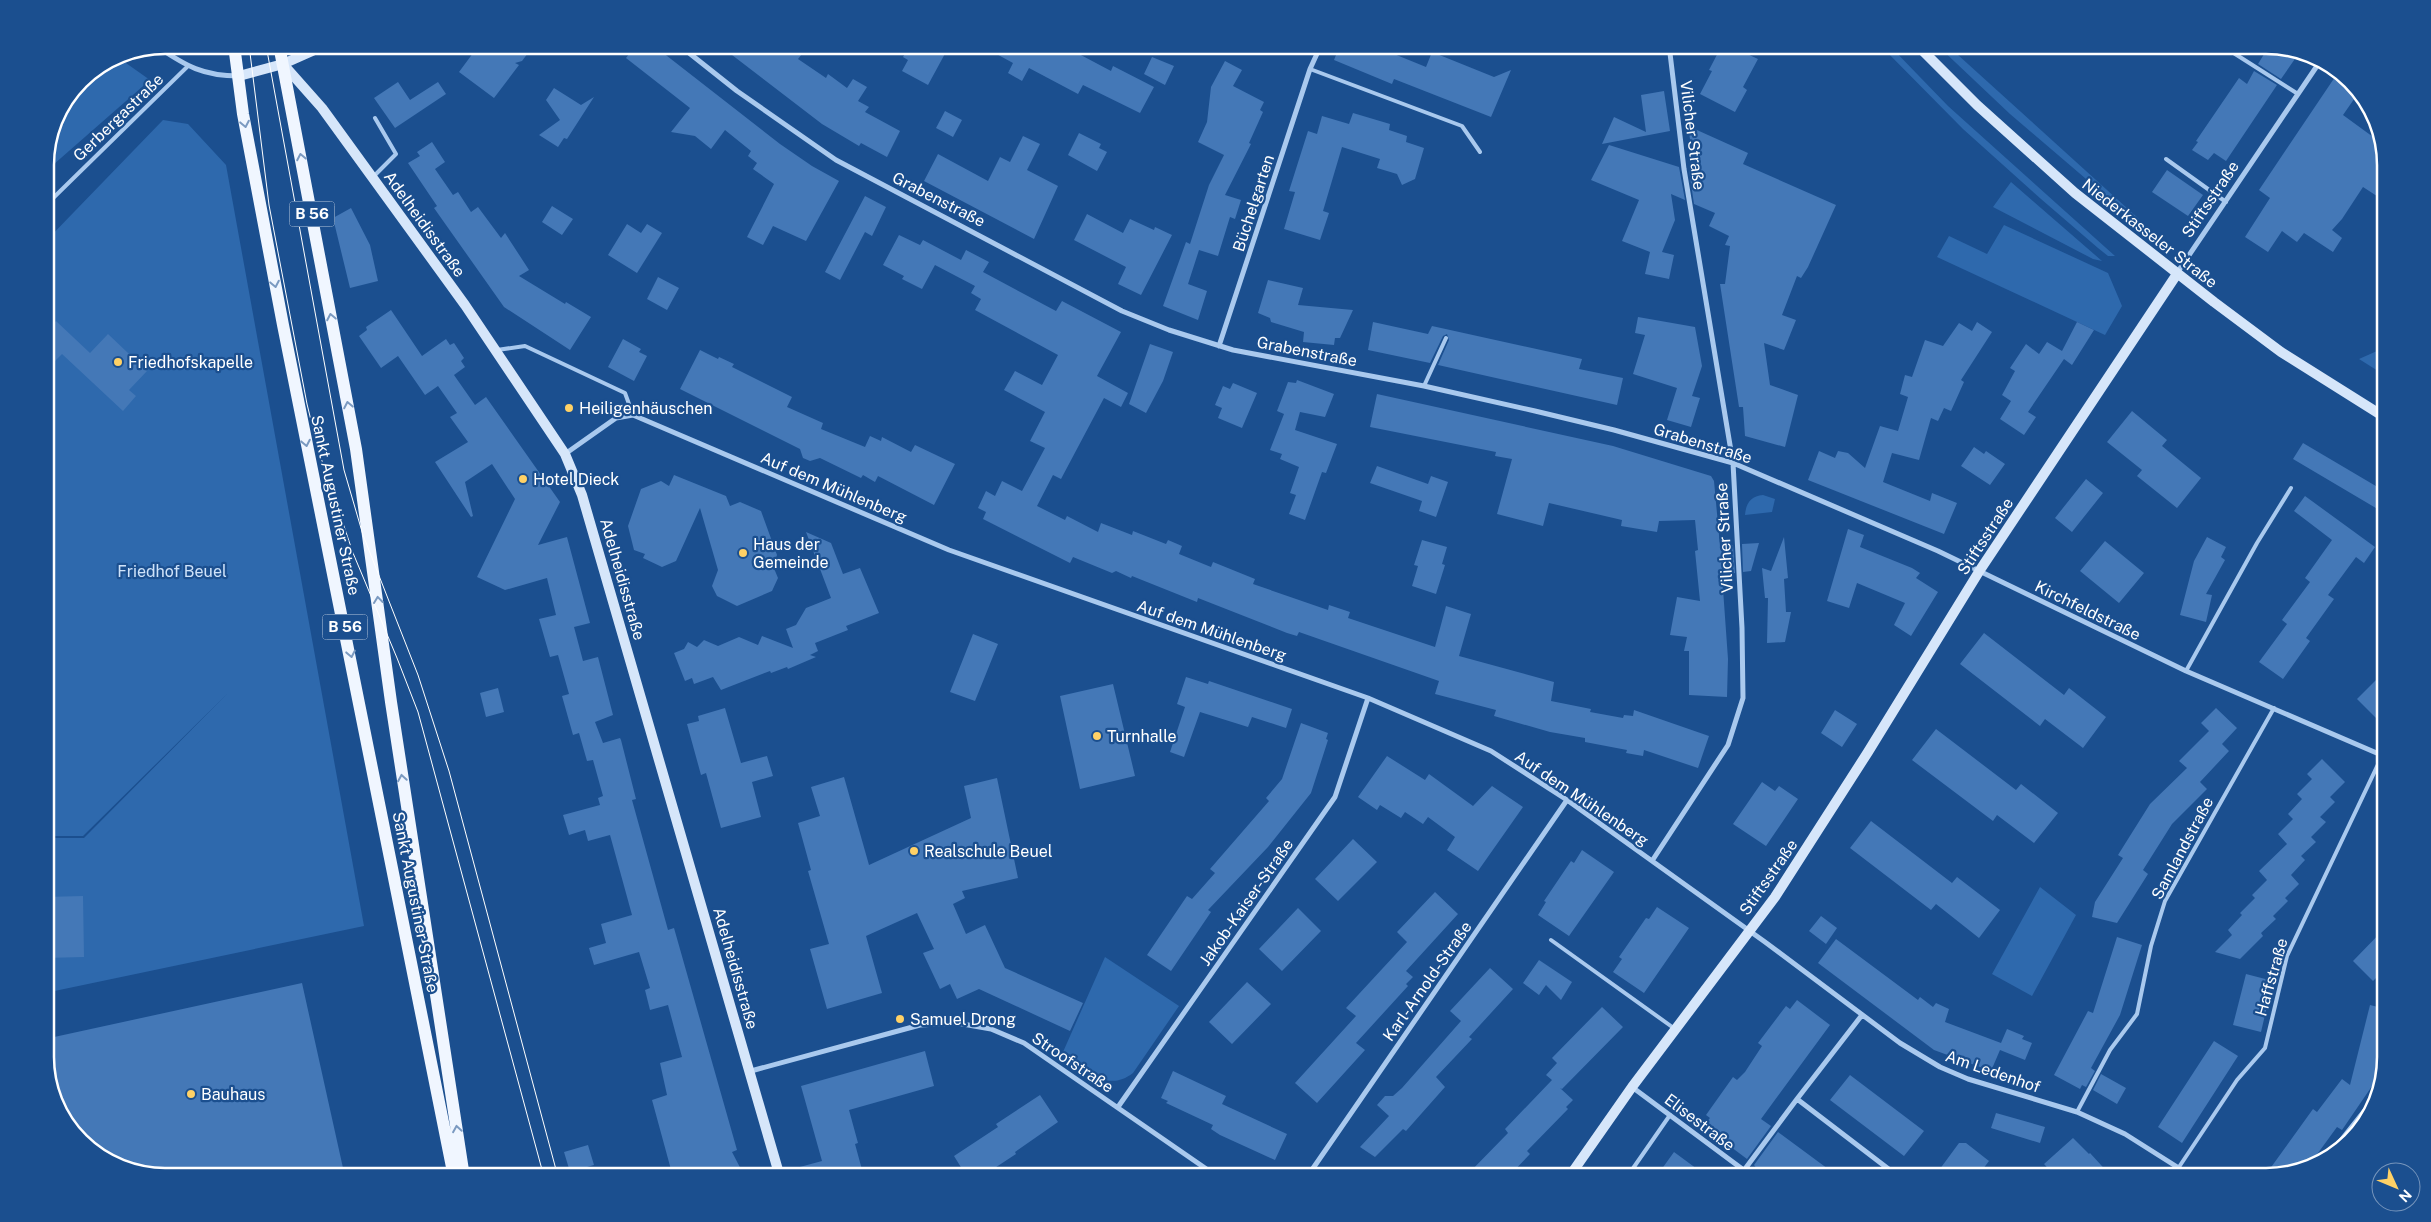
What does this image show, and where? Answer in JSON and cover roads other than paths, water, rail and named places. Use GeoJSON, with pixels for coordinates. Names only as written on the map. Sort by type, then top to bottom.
{"type":"FeatureCollection","features":[{"type":"Feature","properties":{"kind":"main road","name":"Sankt Augustiner Straße"},"geometry":{"type":"LineString","coordinates":[[235,54],[243,114],[287,345],[452,1168]]}},
{"type":"Feature","properties":{"kind":"main road","name":"Sankt Augustiner Straße"},"geometry":{"type":"LineString","coordinates":[[281,54],[356,449],[391,702],[463,1168]]}},
{"type":"Feature","properties":{"kind":"street"},"geometry":{"type":"LineString","coordinates":[[170,54],[187,66],[219,76],[239,76],[283,64],[306,54]]}},
{"type":"Feature","properties":{"kind":"street","name":"Grabenstraße"},"geometry":{"type":"LineString","coordinates":[[690,54],[737,91],[836,160],[1122,311],[1169,330],[1219,346],[1424,386],[1614,430],[1733,463],[1980,570]]}},
{"type":"Feature","properties":{"kind":"street","name":"Büchelgarten"},"geometry":{"type":"LineString","coordinates":[[1219,346],[1316,54]]}},
{"type":"Feature","properties":{"kind":"street","name":"Vilicher Straße"},"geometry":{"type":"LineString","coordinates":[[1652,861],[1728,744],[1742,698],[1742,628],[1733,463],[1684,169],[1670,54]]}},
{"type":"Feature","properties":{"kind":"street","name":"Niederkasseler Straße"},"geometry":{"type":"LineString","coordinates":[[1926,54],[1977,105],[2075,193],[2177,274],[2281,352],[2377,412]]}},
{"type":"Feature","properties":{"kind":"street","name":"Adelheidisstraße"},"geometry":{"type":"LineString","coordinates":[[283,64],[322,108],[373,177],[495,350],[565,454],[582,495],[751,1071],[778,1168]]}},
{"type":"Feature","properties":{"kind":"street","name":"Stiftsstraße"},"geometry":{"type":"LineString","coordinates":[[1576,1168],[1632,1087],[1775,897],[1980,570],[2317,66]]}},
{"type":"Feature","properties":{"kind":"street"},"geometry":{"type":"LineString","coordinates":[[565,454],[616,418],[633,415]]}},
{"type":"Feature","properties":{"kind":"street","name":"Auf dem Mühlenberg"},"geometry":{"type":"LineString","coordinates":[[633,415],[948,550],[1368,698],[1491,751],[1567,800],[1749,931]]}},
{"type":"Feature","properties":{"kind":"street","name":"Kirchfeldstraße"},"geometry":{"type":"LineString","coordinates":[[1980,570],[2186,671],[2377,753]]}},
{"type":"Feature","properties":{"kind":"street","name":"Jakob-Kaiser-Straße"},"geometry":{"type":"LineString","coordinates":[[1118,1108],[1336,797],[1368,698]]}},
{"type":"Feature","properties":{"kind":"street","name":"Karl-Arnold-Straße"},"geometry":{"type":"LineString","coordinates":[[1313,1168],[1567,800]]}},
{"type":"Feature","properties":{"kind":"street","name":"Am Ledenhof"},"geometry":{"type":"LineString","coordinates":[[1749,931],[1862,1016],[1900,1043],[1940,1067],[1968,1079],[2077,1112],[2125,1134],[2179,1167]]}},
{"type":"Feature","properties":{"kind":"street"},"geometry":{"type":"LineString","coordinates":[[1745,1168],[1862,1016]]}},
{"type":"Feature","properties":{"kind":"street","name":"Stroofstraße"},"geometry":{"type":"LineString","coordinates":[[751,1071],[920,1025],[958,1023],[991,1029],[1024,1043],[1205,1168]]}},
{"type":"Feature","properties":{"kind":"street","name":"Elisestraße"},"geometry":{"type":"LineString","coordinates":[[1632,1087],[1741,1168]]}},
{"type":"Feature","properties":{"kind":"street"},"geometry":{"type":"LineString","coordinates":[[1797,1099],[1887,1168]]}},
{"type":"Feature","properties":{"kind":"lane"},"geometry":{"type":"LineString","coordinates":[[2235,54],[2298,94]]}},
{"type":"Feature","properties":{"kind":"lane","name":"Gerbergastraße"},"geometry":{"type":"LineString","coordinates":[[54,197],[187,66]]}},
{"type":"Feature","properties":{"kind":"lane"},"geometry":{"type":"LineString","coordinates":[[1310,69],[1462,126],[1480,152]]}},
{"type":"Feature","properties":{"kind":"lane"},"geometry":{"type":"LineString","coordinates":[[373,177],[396,154],[375,118]]}},
{"type":"Feature","properties":{"kind":"lane"},"geometry":{"type":"LineString","coordinates":[[2166,158],[2226,202]]}},
{"type":"Feature","properties":{"kind":"lane"},"geometry":{"type":"LineString","coordinates":[[1424,386],[1446,338]]}},
{"type":"Feature","properties":{"kind":"lane"},"geometry":{"type":"LineString","coordinates":[[495,350],[525,346],[625,393],[633,415]]}},
{"type":"Feature","properties":{"kind":"lane"},"geometry":{"type":"LineString","coordinates":[[2186,671],[2257,543],[2291,488]]}},
{"type":"Feature","properties":{"kind":"lane","name":"Samlandstraße"},"geometry":{"type":"LineString","coordinates":[[2077,1112],[2110,1050],[2137,1014],[2151,946],[2165,901],[2274,708]]}},
{"type":"Feature","properties":{"kind":"lane","name":"Haffstraße"},"geometry":{"type":"LineString","coordinates":[[2179,1167],[2237,1080],[2265,1048],[2287,956],[2377,770]]}},
{"type":"Feature","properties":{"kind":"lane"},"geometry":{"type":"LineString","coordinates":[[1551,940],[1676,1029]]}},
{"type":"Feature","properties":{"kind":"lane"},"geometry":{"type":"LineString","coordinates":[[1633,1168],[1670,1115]]}},
{"type":"Feature","properties":{"kind":"tram line"},"geometry":{"type":"LineString","coordinates":[[250,54],[269,205],[307,404],[318,449],[353,553],[418,712],[542,1168]]}},
{"type":"Feature","properties":{"kind":"tram line"},"geometry":{"type":"LineString","coordinates":[[268,54],[344,470],[363,535],[418,675],[449,771],[556,1168]]}},
{"type":"Feature","properties":{"kind":"place","name":"Friedhofskapelle"},"geometry":{"type":"Point","coordinates":[118,362]}},
{"type":"Feature","properties":{"kind":"place","name":"Heiligenhäuschen"},"geometry":{"type":"Point","coordinates":[569,408]}},
{"type":"Feature","properties":{"kind":"place","name":"Hotel Dieck"},"geometry":{"type":"Point","coordinates":[523,479]}},
{"type":"Feature","properties":{"kind":"place","name":"Haus der Gemeinde"},"geometry":{"type":"Point","coordinates":[743,553]}},
{"type":"Feature","properties":{"kind":"place","name":"Turnhalle"},"geometry":{"type":"Point","coordinates":[1097,736]}},
{"type":"Feature","properties":{"kind":"place","name":"Realschule Beuel"},"geometry":{"type":"Point","coordinates":[914,851]}},
{"type":"Feature","properties":{"kind":"place","name":"Samuel Drong"},"geometry":{"type":"Point","coordinates":[900,1019]}},
{"type":"Feature","properties":{"kind":"place","name":"Bauhaus"},"geometry":{"type":"Point","coordinates":[191,1094]}},
{"type":"Feature","properties":{"kind":"park label","name":"Friedhof Beuel"},"geometry":{"type":"Point","coordinates":[172,571]}}]}
